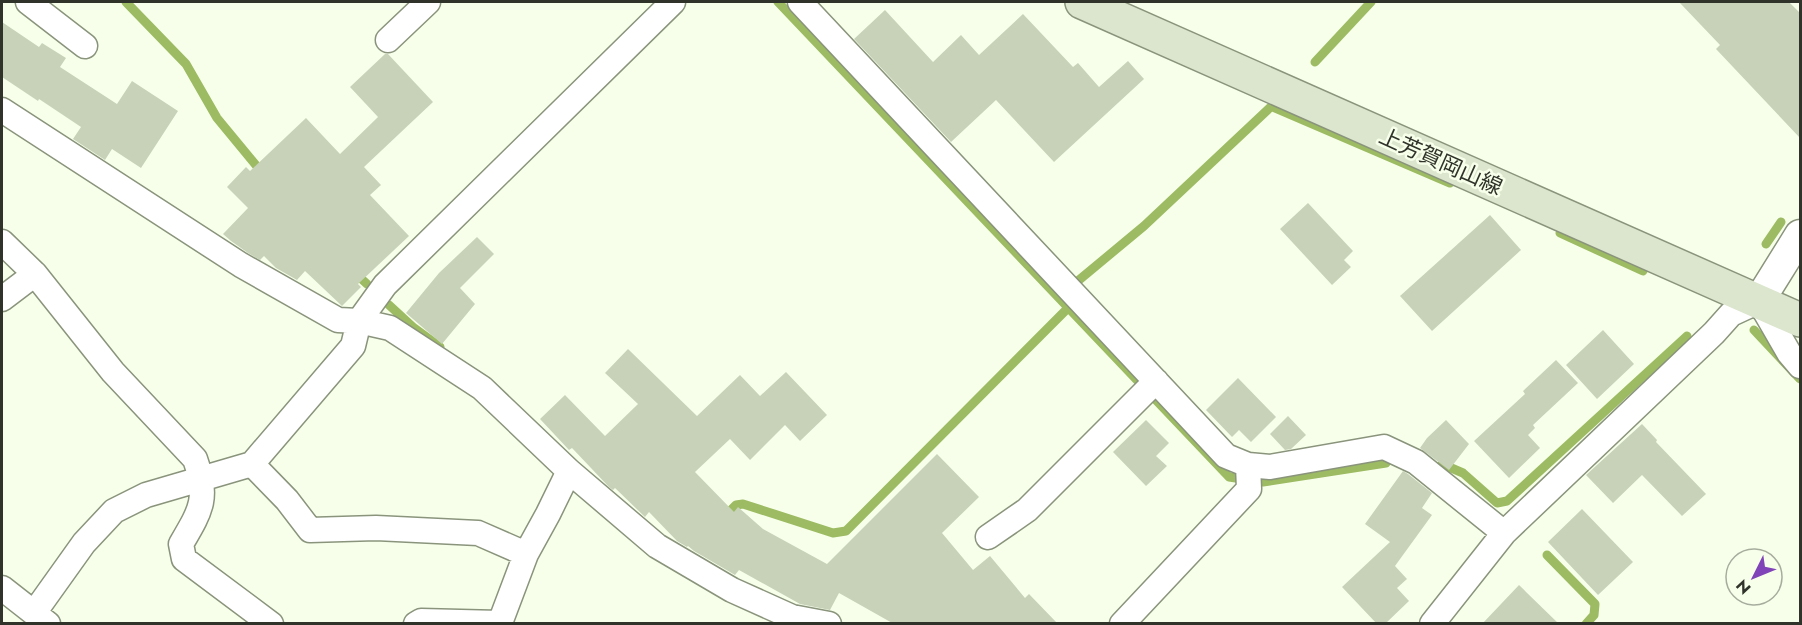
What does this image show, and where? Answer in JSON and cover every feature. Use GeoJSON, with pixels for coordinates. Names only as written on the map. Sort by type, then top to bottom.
{"type":"FeatureCollection","features":[{"type":"Feature","properties":{"kind":"main road","name":"上芳賀岡山線"},"geometry":{"type":"LineString","coordinates":[[1082,2],[1800,320]]}},
{"type":"Feature","properties":{"kind":"street"},"geometry":{"type":"LineString","coordinates":[[28,2],[86,46]]}},
{"type":"Feature","properties":{"kind":"street"},"geometry":{"type":"LineString","coordinates":[[388,40],[428,2]]}},
{"type":"Feature","properties":{"kind":"street"},"geometry":{"type":"LineString","coordinates":[[2,588],[41,618],[84,543],[114,511],[146,495],[252,464],[353,346],[359,321],[385,285],[673,2]]}},
{"type":"Feature","properties":{"kind":"street"},"geometry":{"type":"LineString","coordinates":[[800,2],[1149,388],[1248,476]]}},
{"type":"Feature","properties":{"kind":"street"},"geometry":{"type":"LineString","coordinates":[[2,110],[241,266],[338,320],[359,321],[390,328],[482,388],[569,471],[657,546],[722,584],[792,617],[829,624]]}},
{"type":"Feature","properties":{"kind":"street"},"geometry":{"type":"LineString","coordinates":[[1432,624],[1503,533],[1714,333],[1731,314],[1759,301],[1800,235]]}},
{"type":"Feature","properties":{"kind":"street"},"geometry":{"type":"LineString","coordinates":[[2,242],[35,274],[113,372],[195,459],[202,478],[202,498],[196,519],[181,544],[184,559],[267,622]]}},
{"type":"Feature","properties":{"kind":"street"},"geometry":{"type":"LineString","coordinates":[[2,299],[35,274]]}},
{"type":"Feature","properties":{"kind":"street"},"geometry":{"type":"LineString","coordinates":[[1759,301],[1788,353],[1800,366]]}},
{"type":"Feature","properties":{"kind":"street"},"geometry":{"type":"LineString","coordinates":[[988,537],[1027,510],[1149,388]]}},
{"type":"Feature","properties":{"kind":"street"},"geometry":{"type":"LineString","coordinates":[[1122,624],[1248,476],[1270,468],[1384,447],[1416,462],[1503,533]]}},
{"type":"Feature","properties":{"kind":"street"},"geometry":{"type":"LineString","coordinates":[[252,464],[287,500],[310,530],[376,528],[478,533],[526,554]]}},
{"type":"Feature","properties":{"kind":"street"},"geometry":{"type":"LineString","coordinates":[[416,624],[421,621],[500,623],[526,554],[569,471]]}},
{"type":"Feature","properties":{"kind":"building"},"geometry":{"type":"Polygon","coordinates":[[[1679,2],[1789,2],[1800,13],[1800,138],[1716,49],[1720,45],[1679,2]]]}},
{"type":"Feature","properties":{"kind":"building"},"geometry":{"type":"Polygon","coordinates":[[[885,10],[933,62],[961,35],[979,55],[1023,14],[1073,67],[1078,63],[1099,87],[1128,61],[1144,79],[1054,162],[996,100],[951,142],[854,39],[885,10]]]}},
{"type":"Feature","properties":{"kind":"building"},"geometry":{"type":"Polygon","coordinates":[[[2,22],[39,47],[42,43],[66,58],[60,67],[117,104],[132,81],[178,111],[141,168],[112,149],[105,160],[73,139],[81,127],[2,77],[2,22]]]}},
{"type":"Feature","properties":{"kind":"building"},"geometry":{"type":"Polygon","coordinates":[[[385,54],[388,54],[433,102],[364,167],[381,185],[370,195],[409,236],[358,284],[361,287],[342,306],[305,271],[297,280],[276,268],[264,256],[260,260],[223,234],[248,208],[227,187],[246,167],[250,171],[306,118],[340,154],[378,117],[350,87],[385,54]]]}},
{"type":"Feature","properties":{"kind":"building"},"geometry":{"type":"Polygon","coordinates":[[[1308,203],[1353,251],[1344,260],[1351,267],[1332,285],[1280,229],[1308,203]]]}},
{"type":"Feature","properties":{"kind":"building"},"geometry":{"type":"Polygon","coordinates":[[[1490,215],[1521,250],[1432,331],[1400,296],[1490,215]]]}},
{"type":"Feature","properties":{"kind":"building"},"geometry":{"type":"Polygon","coordinates":[[[477,237],[494,254],[460,288],[475,304],[442,344],[406,313],[439,273],[477,237]]]}},
{"type":"Feature","properties":{"kind":"building"},"geometry":{"type":"Polygon","coordinates":[[[1603,330],[1634,364],[1597,399],[1566,365],[1603,330]]]}},
{"type":"Feature","properties":{"kind":"building"},"geometry":{"type":"Polygon","coordinates":[[[628,349],[697,416],[740,375],[760,396],[786,372],[827,415],[800,441],[785,425],[750,460],[730,439],[695,472],[734,512],[738,507],[763,529],[827,564],[937,454],[979,497],[942,533],[973,570],[990,556],[1025,598],[1029,594],[1058,624],[894,624],[839,593],[830,610],[800,604],[739,570],[735,575],[677,541],[649,512],[645,517],[615,488],[613,490],[609,487],[572,448],[569,450],[540,419],[565,395],[605,436],[638,404],[605,373],[628,349]]]}},
{"type":"Feature","properties":{"kind":"building"},"geometry":{"type":"Polygon","coordinates":[[[1556,360],[1578,383],[1533,425],[1535,428],[1528,435],[1540,448],[1509,478],[1474,441],[1525,394],[1523,391],[1556,360]]]}},
{"type":"Feature","properties":{"kind":"building"},"geometry":{"type":"Polygon","coordinates":[[[1238,378],[1276,417],[1251,442],[1239,430],[1232,437],[1206,410],[1238,378]]]}},
{"type":"Feature","properties":{"kind":"building"},"geometry":{"type":"Polygon","coordinates":[[[1288,416],[1306,435],[1291,449],[1285,450],[1270,434],[1288,416]]]}},
{"type":"Feature","properties":{"kind":"building"},"geometry":{"type":"Polygon","coordinates":[[[1146,420],[1169,443],[1156,456],[1167,466],[1146,486],[1113,452],[1146,420]]]}},
{"type":"Feature","properties":{"kind":"building"},"geometry":{"type":"Polygon","coordinates":[[[1446,420],[1469,444],[1449,470],[1420,448],[1446,420]]]}},
{"type":"Feature","properties":{"kind":"building"},"geometry":{"type":"Polygon","coordinates":[[[1642,424],[1657,440],[1656,442],[1706,494],[1682,516],[1642,475],[1613,503],[1586,475],[1642,424]]]}},
{"type":"Feature","properties":{"kind":"building"},"geometry":{"type":"Polygon","coordinates":[[[1403,471],[1432,493],[1422,508],[1432,515],[1395,566],[1407,579],[1397,588],[1409,601],[1385,624],[1377,624],[1342,587],[1390,542],[1365,524],[1403,471]]]}},
{"type":"Feature","properties":{"kind":"building"},"geometry":{"type":"Polygon","coordinates":[[[1582,509],[1633,562],[1598,595],[1548,542],[1582,509]]]}},
{"type":"Feature","properties":{"kind":"building"},"geometry":{"type":"Polygon","coordinates":[[[1519,585],[1559,624],[1482,624],[1519,585]]]}},
{"type":"Feature","properties":{"kind":"waterway"},"geometry":{"type":"LineString","coordinates":[[126,2],[186,64],[217,118],[264,175]]}},
{"type":"Feature","properties":{"kind":"waterway"},"geometry":{"type":"LineString","coordinates":[[778,2],[1229,477],[1263,482],[1386,463]]}},
{"type":"Feature","properties":{"kind":"waterway"},"geometry":{"type":"LineString","coordinates":[[1315,62],[1371,2]]}},
{"type":"Feature","properties":{"kind":"waterway"},"geometry":{"type":"LineString","coordinates":[[1079,280],[1144,226],[1276,102]]}},
{"type":"Feature","properties":{"kind":"waterway"},"geometry":{"type":"LineString","coordinates":[[1273,107],[1450,183]]}},
{"type":"Feature","properties":{"kind":"waterway"},"geometry":{"type":"LineString","coordinates":[[1766,244],[1781,222]]}},
{"type":"Feature","properties":{"kind":"waterway"},"geometry":{"type":"LineString","coordinates":[[1560,233],[1643,271]]}},
{"type":"Feature","properties":{"kind":"waterway"},"geometry":{"type":"LineString","coordinates":[[355,273],[367,284]]}},
{"type":"Feature","properties":{"kind":"waterway"},"geometry":{"type":"LineString","coordinates":[[389,305],[414,328],[440,347]]}},
{"type":"Feature","properties":{"kind":"waterway"},"geometry":{"type":"LineString","coordinates":[[723,518],[736,505],[743,504],[833,533],[846,531],[1069,307]]}},
{"type":"Feature","properties":{"kind":"waterway"},"geometry":{"type":"LineString","coordinates":[[1754,330],[1800,379]]}},
{"type":"Feature","properties":{"kind":"waterway"},"geometry":{"type":"LineString","coordinates":[[1442,464],[1463,473],[1497,503],[1507,501],[1687,336]]}},
{"type":"Feature","properties":{"kind":"waterway"},"geometry":{"type":"LineString","coordinates":[[1547,555],[1595,604],[1594,615],[1586,624]]}}]}
